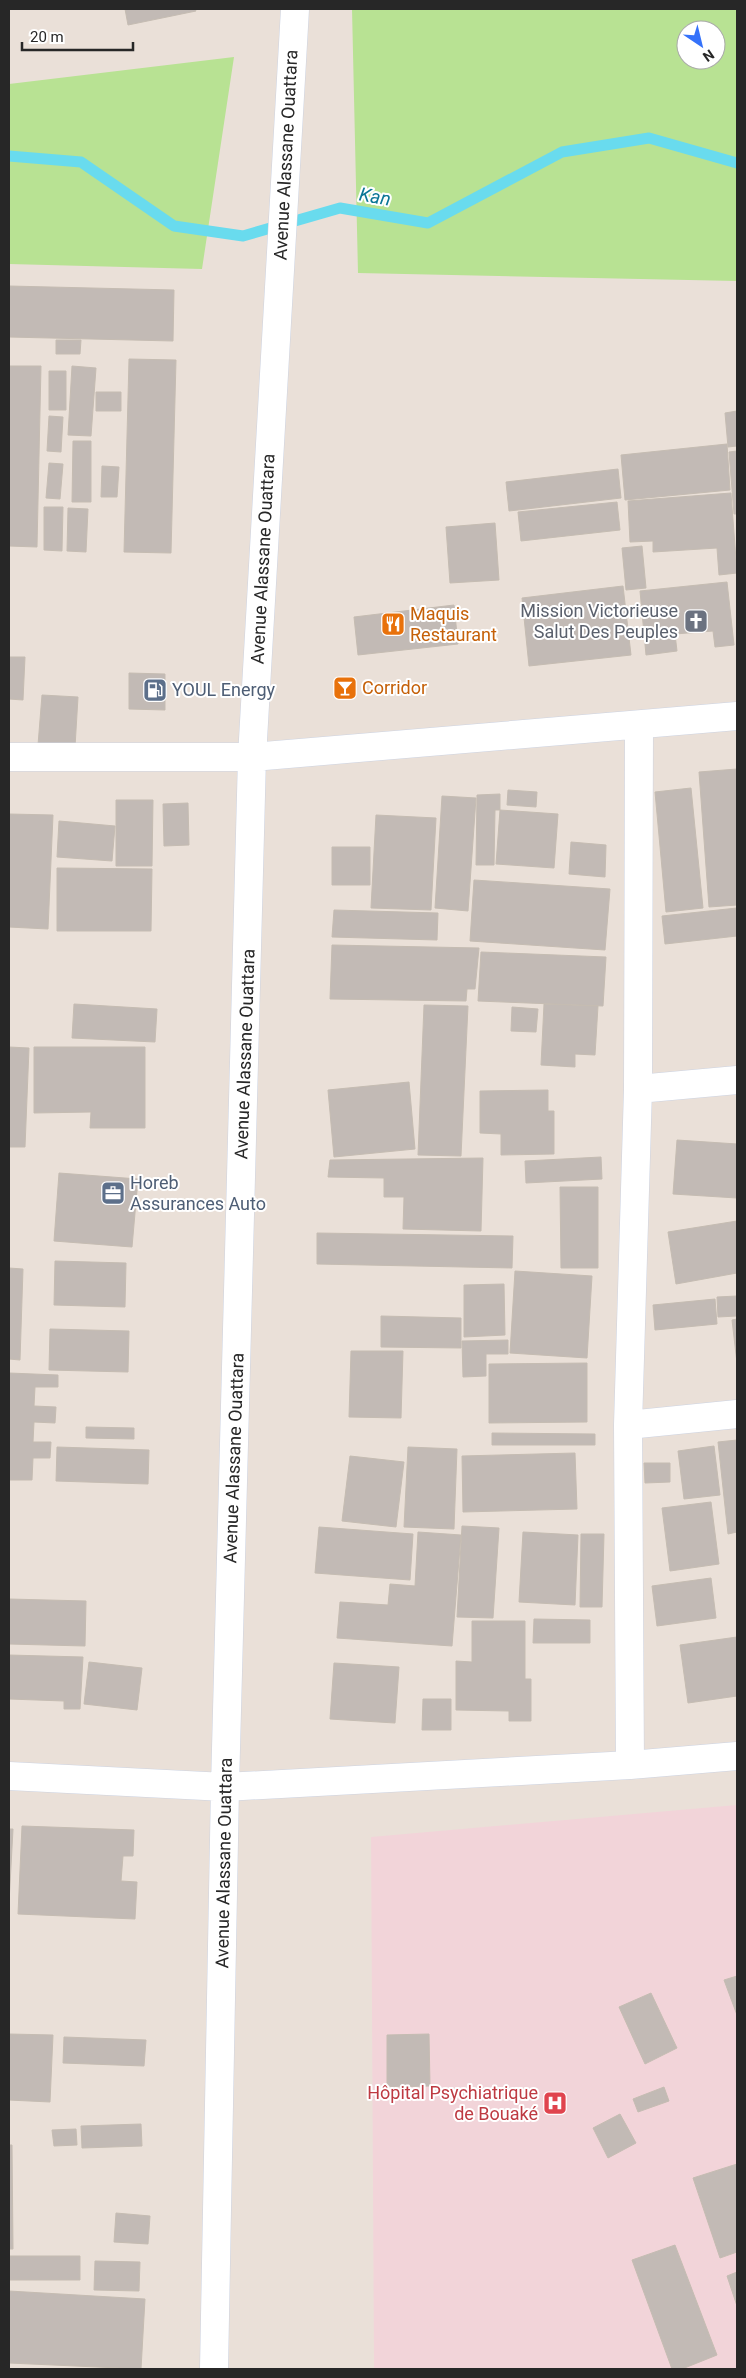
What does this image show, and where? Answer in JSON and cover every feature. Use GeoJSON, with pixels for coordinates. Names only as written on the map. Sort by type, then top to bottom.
{"type":"FeatureCollection","features":[{"type":"Feature","properties":{"kind":"street","name":"Avenue Alassane Ouattara"},"geometry":{"type":"LineString","coordinates":[[214,2369],[226,1786],[252,757],[295,9]]}},
{"type":"Feature","properties":{"kind":"street"},"geometry":{"type":"LineString","coordinates":[[9,757],[252,757],[639,726],[737,716]]}},
{"type":"Feature","properties":{"kind":"street"},"geometry":{"type":"LineString","coordinates":[[630,1765],[628,1425],[638,1089],[639,726]]}},
{"type":"Feature","properties":{"kind":"street"},"geometry":{"type":"LineString","coordinates":[[638,1089],[737,1080]]}},
{"type":"Feature","properties":{"kind":"street"},"geometry":{"type":"LineString","coordinates":[[628,1425],[737,1414]]}},
{"type":"Feature","properties":{"kind":"street"},"geometry":{"type":"LineString","coordinates":[[9,1776],[226,1786],[630,1765],[737,1756]]}},
{"type":"Feature","properties":{"kind":"shaded area","name":"Hôpital Psychiatrique de Bouaké"},"geometry":{"type":"Polygon","coordinates":[[[737,1805],[737,2369],[374,2369],[371,1837],[737,1805]]]}},
{"type":"Feature","properties":{"kind":"green space"},"geometry":{"type":"Polygon","coordinates":[[[352,9],[737,9],[737,281],[358,273],[352,9]]]}},
{"type":"Feature","properties":{"kind":"green space"},"geometry":{"type":"Polygon","coordinates":[[[234,57],[202,269],[9,264],[9,84],[234,57]]]}},
{"type":"Feature","properties":{"kind":"building"},"geometry":{"type":"Polygon","coordinates":[[[125,9],[195,9],[196,11],[128,25],[125,9]]]}},
{"type":"Feature","properties":{"kind":"building"},"geometry":{"type":"Polygon","coordinates":[[[9,286],[174,290],[173,341],[9,337],[9,286]]]}},
{"type":"Feature","properties":{"kind":"building"},"geometry":{"type":"Polygon","coordinates":[[[56,340],[81,340],[80,354],[56,354],[56,340]]]}},
{"type":"Feature","properties":{"kind":"building"},"geometry":{"type":"Polygon","coordinates":[[[129,359],[176,360],[171,553],[124,552],[129,359]]]}},
{"type":"Feature","properties":{"kind":"building"},"geometry":{"type":"Polygon","coordinates":[[[9,366],[41,366],[37,547],[9,546],[9,366]]]}},
{"type":"Feature","properties":{"kind":"building"},"geometry":{"type":"Polygon","coordinates":[[[72,366],[96,368],[91,436],[68,435],[72,366]]]}},
{"type":"Feature","properties":{"kind":"building"},"geometry":{"type":"Polygon","coordinates":[[[49,371],[66,371],[66,410],[49,410],[49,371]]]}},
{"type":"Feature","properties":{"kind":"building"},"geometry":{"type":"Polygon","coordinates":[[[96,392],[121,392],[121,411],[96,411],[96,392]]]}},
{"type":"Feature","properties":{"kind":"building"},"geometry":{"type":"Polygon","coordinates":[[[737,411],[737,446],[728,447],[725,413],[737,411]]]}},
{"type":"Feature","properties":{"kind":"building"},"geometry":{"type":"Polygon","coordinates":[[[49,416],[63,417],[61,452],[47,451],[49,416]]]}},
{"type":"Feature","properties":{"kind":"building"},"geometry":{"type":"Polygon","coordinates":[[[73,441],[91,441],[91,502],[72,502],[73,441]]]}},
{"type":"Feature","properties":{"kind":"building"},"geometry":{"type":"Polygon","coordinates":[[[727,444],[730,490],[625,500],[621,455],[727,444]]]}},
{"type":"Feature","properties":{"kind":"building"},"geometry":{"type":"Polygon","coordinates":[[[737,451],[737,514],[734,514],[729,452],[737,451]]]}},
{"type":"Feature","properties":{"kind":"building"},"geometry":{"type":"Polygon","coordinates":[[[49,463],[63,464],[60,499],[46,498],[49,463]]]}},
{"type":"Feature","properties":{"kind":"building"},"geometry":{"type":"Polygon","coordinates":[[[102,466],[119,467],[117,497],[101,497],[102,466]]]}},
{"type":"Feature","properties":{"kind":"building"},"geometry":{"type":"Polygon","coordinates":[[[618,469],[621,498],[509,511],[506,482],[618,469]]]}},
{"type":"Feature","properties":{"kind":"building"},"geometry":{"type":"Polygon","coordinates":[[[731,493],[737,573],[719,575],[717,548],[653,552],[653,541],[630,542],[628,501],[731,493]]]}},
{"type":"Feature","properties":{"kind":"building"},"geometry":{"type":"Polygon","coordinates":[[[617,502],[620,530],[521,541],[518,512],[617,502]]]}},
{"type":"Feature","properties":{"kind":"building"},"geometry":{"type":"Polygon","coordinates":[[[44,507],[63,507],[62,551],[44,550],[44,507]]]}},
{"type":"Feature","properties":{"kind":"building"},"geometry":{"type":"Polygon","coordinates":[[[68,508],[88,509],[86,552],[67,551],[68,508]]]}},
{"type":"Feature","properties":{"kind":"building"},"geometry":{"type":"Polygon","coordinates":[[[495,523],[499,580],[450,583],[446,527],[495,523]]]}},
{"type":"Feature","properties":{"kind":"building"},"geometry":{"type":"Polygon","coordinates":[[[642,546],[646,588],[626,590],[622,548],[642,546]]]}},
{"type":"Feature","properties":{"kind":"building"},"geometry":{"type":"Polygon","coordinates":[[[727,582],[734,645],[715,647],[713,631],[675,634],[677,651],[646,655],[640,591],[727,582]]]}},
{"type":"Feature","properties":{"kind":"building"},"geometry":{"type":"Polygon","coordinates":[[[623,586],[631,655],[529,666],[522,598],[623,586]]]}},
{"type":"Feature","properties":{"kind":"building"},"geometry":{"type":"Polygon","coordinates":[[[454,605],[458,644],[358,655],[354,617],[454,605]]]}},
{"type":"Feature","properties":{"kind":"building"},"geometry":{"type":"Polygon","coordinates":[[[9,657],[25,657],[23,700],[9,699],[9,657]]]}},
{"type":"Feature","properties":{"kind":"building"},"geometry":{"type":"Polygon","coordinates":[[[129,673],[165,674],[165,710],[129,709],[129,673]]]}},
{"type":"Feature","properties":{"kind":"building"},"geometry":{"type":"Polygon","coordinates":[[[42,695],[78,697],[75,747],[38,745],[42,695]]]}},
{"type":"Feature","properties":{"kind":"building"},"geometry":{"type":"Polygon","coordinates":[[[737,769],[737,905],[709,907],[699,772],[737,769]]]}},
{"type":"Feature","properties":{"kind":"building"},"geometry":{"type":"Polygon","coordinates":[[[691,788],[703,908],[666,912],[655,792],[691,788]]]}},
{"type":"Feature","properties":{"kind":"building"},"geometry":{"type":"Polygon","coordinates":[[[508,790],[537,792],[536,807],[507,805],[508,790]]]}},
{"type":"Feature","properties":{"kind":"building"},"geometry":{"type":"Polygon","coordinates":[[[500,794],[500,810],[495,810],[494,865],[476,865],[477,795],[500,794]]]}},
{"type":"Feature","properties":{"kind":"building"},"geometry":{"type":"Polygon","coordinates":[[[442,796],[476,798],[468,911],[435,908],[442,796]]]}},
{"type":"Feature","properties":{"kind":"building"},"geometry":{"type":"Polygon","coordinates":[[[116,800],[153,800],[152,866],[116,866],[116,800]]]}},
{"type":"Feature","properties":{"kind":"building"},"geometry":{"type":"Polygon","coordinates":[[[188,803],[189,845],[164,846],[163,804],[188,803]]]}},
{"type":"Feature","properties":{"kind":"building"},"geometry":{"type":"Polygon","coordinates":[[[500,810],[558,814],[554,868],[496,864],[500,810]]]}},
{"type":"Feature","properties":{"kind":"building"},"geometry":{"type":"Polygon","coordinates":[[[9,814],[53,815],[48,929],[9,927],[9,814]]]}},
{"type":"Feature","properties":{"kind":"building"},"geometry":{"type":"Polygon","coordinates":[[[376,815],[436,818],[431,910],[371,908],[376,815]]]}},
{"type":"Feature","properties":{"kind":"building"},"geometry":{"type":"Polygon","coordinates":[[[59,821],[115,826],[112,861],[57,857],[59,821]]]}},
{"type":"Feature","properties":{"kind":"building"},"geometry":{"type":"Polygon","coordinates":[[[571,842],[606,845],[605,877],[569,874],[571,842]]]}},
{"type":"Feature","properties":{"kind":"building"},"geometry":{"type":"Polygon","coordinates":[[[332,847],[370,847],[370,885],[332,885],[332,847]]]}},
{"type":"Feature","properties":{"kind":"building"},"geometry":{"type":"Polygon","coordinates":[[[57,868],[152,869],[151,931],[57,931],[57,868]]]}},
{"type":"Feature","properties":{"kind":"building"},"geometry":{"type":"Polygon","coordinates":[[[474,880],[610,889],[605,950],[470,941],[474,880]]]}},
{"type":"Feature","properties":{"kind":"building"},"geometry":{"type":"Polygon","coordinates":[[[737,908],[737,936],[665,944],[662,916],[737,908]]]}},
{"type":"Feature","properties":{"kind":"building"},"geometry":{"type":"Polygon","coordinates":[[[334,910],[438,913],[437,940],[332,937],[334,910]]]}},
{"type":"Feature","properties":{"kind":"building"},"geometry":{"type":"Polygon","coordinates":[[[332,945],[479,948],[475,989],[467,989],[466,1001],[330,999],[332,945]]]}},
{"type":"Feature","properties":{"kind":"building"},"geometry":{"type":"Polygon","coordinates":[[[481,952],[606,957],[603,1006],[478,1001],[481,952]]]}},
{"type":"Feature","properties":{"kind":"building"},"geometry":{"type":"Polygon","coordinates":[[[74,1004],[157,1009],[155,1042],[72,1038],[74,1004]]]}},
{"type":"Feature","properties":{"kind":"building"},"geometry":{"type":"Polygon","coordinates":[[[544,1004],[598,1006],[595,1055],[575,1054],[575,1067],[541,1065],[544,1004]]]}},
{"type":"Feature","properties":{"kind":"building"},"geometry":{"type":"Polygon","coordinates":[[[424,1005],[468,1006],[461,1156],[418,1155],[424,1005]]]}},
{"type":"Feature","properties":{"kind":"building"},"geometry":{"type":"Polygon","coordinates":[[[512,1007],[538,1009],[536,1032],[511,1031],[512,1007]]]}},
{"type":"Feature","properties":{"kind":"building"},"geometry":{"type":"Polygon","coordinates":[[[9,1047],[29,1048],[25,1147],[9,1147],[9,1047]]]}},
{"type":"Feature","properties":{"kind":"building"},"geometry":{"type":"Polygon","coordinates":[[[34,1047],[145,1047],[145,1128],[90,1128],[91,1112],[34,1113],[34,1047]]]}},
{"type":"Feature","properties":{"kind":"building"},"geometry":{"type":"Polygon","coordinates":[[[409,1082],[415,1149],[334,1157],[328,1090],[409,1082]]]}},
{"type":"Feature","properties":{"kind":"building"},"geometry":{"type":"Polygon","coordinates":[[[548,1090],[548,1111],[554,1111],[554,1154],[501,1155],[501,1134],[480,1133],[480,1091],[548,1090]]]}},
{"type":"Feature","properties":{"kind":"building"},"geometry":{"type":"Polygon","coordinates":[[[677,1140],[737,1144],[737,1198],[673,1194],[677,1140]]]}},
{"type":"Feature","properties":{"kind":"building"},"geometry":{"type":"Polygon","coordinates":[[[601,1157],[602,1179],[526,1183],[525,1161],[601,1157]]]}},
{"type":"Feature","properties":{"kind":"building"},"geometry":{"type":"Polygon","coordinates":[[[483,1158],[481,1231],[403,1229],[404,1197],[384,1197],[384,1178],[328,1177],[330,1160],[483,1158]]]}},
{"type":"Feature","properties":{"kind":"building"},"geometry":{"type":"Polygon","coordinates":[[[59,1173],[138,1179],[132,1247],[54,1241],[59,1173]]]}},
{"type":"Feature","properties":{"kind":"building"},"geometry":{"type":"Polygon","coordinates":[[[560,1187],[598,1187],[598,1268],[561,1268],[560,1187]]]}},
{"type":"Feature","properties":{"kind":"building"},"geometry":{"type":"Polygon","coordinates":[[[737,1221],[737,1273],[676,1284],[668,1232],[737,1221]]]}},
{"type":"Feature","properties":{"kind":"building"},"geometry":{"type":"Polygon","coordinates":[[[317,1233],[513,1236],[512,1268],[317,1264],[317,1233]]]}},
{"type":"Feature","properties":{"kind":"building"},"geometry":{"type":"Polygon","coordinates":[[[55,1261],[126,1263],[125,1307],[54,1305],[55,1261]]]}},
{"type":"Feature","properties":{"kind":"building"},"geometry":{"type":"Polygon","coordinates":[[[9,1268],[23,1269],[20,1360],[9,1359],[9,1268]]]}},
{"type":"Feature","properties":{"kind":"building"},"geometry":{"type":"Polygon","coordinates":[[[515,1271],[592,1276],[587,1358],[510,1353],[515,1271]]]}},
{"type":"Feature","properties":{"kind":"building"},"geometry":{"type":"Polygon","coordinates":[[[504,1284],[505,1335],[464,1337],[464,1285],[504,1284]]]}},
{"type":"Feature","properties":{"kind":"building"},"geometry":{"type":"Polygon","coordinates":[[[737,1296],[737,1316],[718,1317],[717,1297],[737,1296]]]}},
{"type":"Feature","properties":{"kind":"building"},"geometry":{"type":"Polygon","coordinates":[[[715,1299],[717,1324],[655,1330],[653,1305],[715,1299]]]}},
{"type":"Feature","properties":{"kind":"building"},"geometry":{"type":"Polygon","coordinates":[[[381,1316],[461,1318],[461,1348],[381,1347],[381,1316]]]}},
{"type":"Feature","properties":{"kind":"building"},"geometry":{"type":"Polygon","coordinates":[[[737,1319],[737,1363],[732,1320],[737,1319]]]}},
{"type":"Feature","properties":{"kind":"building"},"geometry":{"type":"Polygon","coordinates":[[[50,1329],[129,1331],[128,1372],[49,1370],[50,1329]]]}},
{"type":"Feature","properties":{"kind":"building"},"geometry":{"type":"Polygon","coordinates":[[[508,1340],[508,1354],[486,1354],[486,1376],[463,1377],[462,1341],[508,1340]]]}},
{"type":"Feature","properties":{"kind":"building"},"geometry":{"type":"Polygon","coordinates":[[[351,1351],[403,1351],[401,1418],[349,1417],[351,1351]]]}},
{"type":"Feature","properties":{"kind":"building"},"geometry":{"type":"Polygon","coordinates":[[[587,1363],[587,1422],[489,1423],[489,1364],[587,1363]]]}},
{"type":"Feature","properties":{"kind":"building"},"geometry":{"type":"Polygon","coordinates":[[[9,1373],[58,1375],[58,1387],[35,1387],[34,1406],[56,1407],[55,1423],[34,1422],[33,1442],[51,1442],[50,1458],[33,1458],[32,1480],[9,1480],[9,1373]]]}},
{"type":"Feature","properties":{"kind":"building"},"geometry":{"type":"Polygon","coordinates":[[[86,1427],[134,1428],[134,1439],[86,1438],[86,1427]]]}},
{"type":"Feature","properties":{"kind":"building"},"geometry":{"type":"Polygon","coordinates":[[[492,1433],[595,1434],[595,1445],[492,1445],[492,1433]]]}},
{"type":"Feature","properties":{"kind":"building"},"geometry":{"type":"Polygon","coordinates":[[[737,1440],[737,1532],[728,1534],[718,1442],[737,1440]]]}},
{"type":"Feature","properties":{"kind":"building"},"geometry":{"type":"Polygon","coordinates":[[[714,1446],[720,1495],[684,1499],[678,1451],[714,1446]]]}},
{"type":"Feature","properties":{"kind":"building"},"geometry":{"type":"Polygon","coordinates":[[[57,1447],[149,1450],[148,1484],[56,1481],[57,1447]]]}},
{"type":"Feature","properties":{"kind":"building"},"geometry":{"type":"Polygon","coordinates":[[[408,1447],[457,1449],[454,1529],[404,1527],[408,1447]]]}},
{"type":"Feature","properties":{"kind":"building"},"geometry":{"type":"Polygon","coordinates":[[[575,1453],[577,1509],[463,1512],[462,1456],[575,1453]]]}},
{"type":"Feature","properties":{"kind":"building"},"geometry":{"type":"Polygon","coordinates":[[[350,1456],[404,1462],[396,1527],[342,1521],[350,1456]]]}},
{"type":"Feature","properties":{"kind":"building"},"geometry":{"type":"Polygon","coordinates":[[[644,1463],[670,1463],[670,1482],[645,1483],[644,1463]]]}},
{"type":"Feature","properties":{"kind":"building"},"geometry":{"type":"Polygon","coordinates":[[[711,1502],[719,1564],[670,1571],[662,1508],[711,1502]]]}},
{"type":"Feature","properties":{"kind":"building"},"geometry":{"type":"Polygon","coordinates":[[[462,1526],[499,1528],[493,1618],[457,1617],[462,1526]]]}},
{"type":"Feature","properties":{"kind":"building"},"geometry":{"type":"Polygon","coordinates":[[[319,1527],[413,1534],[410,1580],[315,1573],[319,1527]]]}},
{"type":"Feature","properties":{"kind":"building"},"geometry":{"type":"Polygon","coordinates":[[[418,1532],[461,1535],[452,1646],[337,1638],[340,1602],[388,1605],[390,1584],[415,1586],[418,1532]]]}},
{"type":"Feature","properties":{"kind":"building"},"geometry":{"type":"Polygon","coordinates":[[[523,1532],[578,1535],[575,1605],[519,1602],[523,1532]]]}},
{"type":"Feature","properties":{"kind":"building"},"geometry":{"type":"Polygon","coordinates":[[[581,1534],[604,1534],[602,1607],[580,1607],[581,1534]]]}},
{"type":"Feature","properties":{"kind":"building"},"geometry":{"type":"Polygon","coordinates":[[[711,1578],[716,1618],[657,1626],[652,1586],[711,1578]]]}},
{"type":"Feature","properties":{"kind":"building"},"geometry":{"type":"Polygon","coordinates":[[[9,1599],[86,1601],[85,1646],[9,1644],[9,1599]]]}},
{"type":"Feature","properties":{"kind":"building"},"geometry":{"type":"Polygon","coordinates":[[[534,1619],[590,1620],[590,1643],[533,1643],[534,1619]]]}},
{"type":"Feature","properties":{"kind":"building"},"geometry":{"type":"Polygon","coordinates":[[[472,1621],[525,1621],[525,1679],[531,1679],[531,1721],[509,1721],[509,1711],[456,1710],[456,1661],[472,1662],[472,1621]]]}},
{"type":"Feature","properties":{"kind":"building"},"geometry":{"type":"Polygon","coordinates":[[[737,1637],[737,1696],[688,1703],[680,1645],[737,1637]]]}},
{"type":"Feature","properties":{"kind":"building"},"geometry":{"type":"Polygon","coordinates":[[[9,1655],[83,1657],[80,1709],[64,1709],[64,1701],[9,1699],[9,1655]]]}},
{"type":"Feature","properties":{"kind":"building"},"geometry":{"type":"Polygon","coordinates":[[[89,1662],[142,1668],[137,1710],[84,1704],[89,1662]]]}},
{"type":"Feature","properties":{"kind":"building"},"geometry":{"type":"Polygon","coordinates":[[[334,1663],[399,1667],[395,1723],[330,1719],[334,1663]]]}},
{"type":"Feature","properties":{"kind":"building"},"geometry":{"type":"Polygon","coordinates":[[[423,1699],[451,1699],[451,1730],[422,1730],[423,1699]]]}},
{"type":"Feature","properties":{"kind":"building"},"geometry":{"type":"Polygon","coordinates":[[[22,1826],[134,1830],[133,1856],[123,1856],[121,1881],[137,1882],[135,1919],[18,1914],[22,1826]]]}},
{"type":"Feature","properties":{"kind":"building"},"geometry":{"type":"Polygon","coordinates":[[[9,1829],[13,1829],[9,1903],[9,1829]]]}},
{"type":"Feature","properties":{"kind":"building"},"geometry":{"type":"Polygon","coordinates":[[[737,1976],[737,2015],[724,1980],[737,1976]]]}},
{"type":"Feature","properties":{"kind":"building"},"geometry":{"type":"Polygon","coordinates":[[[651,1993],[677,2048],[645,2064],[619,2007],[651,1993]]]}},
{"type":"Feature","properties":{"kind":"building"},"geometry":{"type":"Polygon","coordinates":[[[9,2034],[53,2035],[50,2102],[9,2100],[9,2034]]]}},
{"type":"Feature","properties":{"kind":"building"},"geometry":{"type":"Polygon","coordinates":[[[429,2034],[430,2086],[387,2087],[387,2035],[429,2034]]]}},
{"type":"Feature","properties":{"kind":"building"},"geometry":{"type":"Polygon","coordinates":[[[64,2037],[146,2040],[144,2066],[63,2063],[64,2037]]]}},
{"type":"Feature","properties":{"kind":"building"},"geometry":{"type":"Polygon","coordinates":[[[664,2087],[669,2101],[638,2112],[633,2099],[664,2087]]]}},
{"type":"Feature","properties":{"kind":"building"},"geometry":{"type":"Polygon","coordinates":[[[620,2114],[636,2143],[608,2158],[593,2128],[620,2114]]]}},
{"type":"Feature","properties":{"kind":"building"},"geometry":{"type":"Polygon","coordinates":[[[141,2124],[142,2146],[82,2148],[81,2126],[141,2124]]]}},
{"type":"Feature","properties":{"kind":"building"},"geometry":{"type":"Polygon","coordinates":[[[76,2129],[77,2145],[54,2146],[52,2130],[76,2129]]]}},
{"type":"Feature","properties":{"kind":"building"},"geometry":{"type":"Polygon","coordinates":[[[9,2145],[12,2145],[13,2249],[9,2249],[9,2145]]]}},
{"type":"Feature","properties":{"kind":"building"},"geometry":{"type":"Polygon","coordinates":[[[737,2164],[737,2252],[720,2258],[693,2178],[737,2164]]]}},
{"type":"Feature","properties":{"kind":"building"},"geometry":{"type":"Polygon","coordinates":[[[116,2213],[150,2216],[148,2244],[114,2242],[116,2213]]]}},
{"type":"Feature","properties":{"kind":"building"},"geometry":{"type":"Polygon","coordinates":[[[675,2245],[717,2355],[682,2369],[672,2369],[632,2260],[675,2245]]]}},
{"type":"Feature","properties":{"kind":"building"},"geometry":{"type":"Polygon","coordinates":[[[9,2256],[80,2256],[80,2280],[9,2280],[9,2256]]]}},
{"type":"Feature","properties":{"kind":"building"},"geometry":{"type":"Polygon","coordinates":[[[95,2261],[140,2262],[139,2291],[94,2290],[95,2261]]]}},
{"type":"Feature","properties":{"kind":"building"},"geometry":{"type":"Polygon","coordinates":[[[737,2272],[737,2306],[727,2276],[737,2272]]]}},
{"type":"Feature","properties":{"kind":"building"},"geometry":{"type":"Polygon","coordinates":[[[9,2291],[145,2299],[141,2369],[9,2363],[9,2291]]]}},
{"type":"Feature","properties":{"kind":"waterway","name":"Kan"},"geometry":{"type":"LineString","coordinates":[[9,156],[81,162],[174,226],[243,236],[340,208],[428,223],[562,152],[649,138],[737,163]]}},
{"type":"Feature","properties":{"kind":"place","name":"Mission Victorieuse Salut Des Peuples"},"geometry":{"type":"Point","coordinates":[696,621]}},
{"type":"Feature","properties":{"kind":"place","name":"Maquis Restaurant"},"geometry":{"type":"Point","coordinates":[393,624]}},
{"type":"Feature","properties":{"kind":"place","name":"Corridor"},"geometry":{"type":"Point","coordinates":[345,688]}},
{"type":"Feature","properties":{"kind":"place","name":"YOUL Energy"},"geometry":{"type":"Point","coordinates":[155,690]}},
{"type":"Feature","properties":{"kind":"place","name":"Horeb Assurances Auto"},"geometry":{"type":"Point","coordinates":[113,1193]}},
{"type":"Feature","properties":{"kind":"place","name":"Hôpital Psychiatrique de Bouaké"},"geometry":{"type":"Point","coordinates":[555,2103]}}]}
